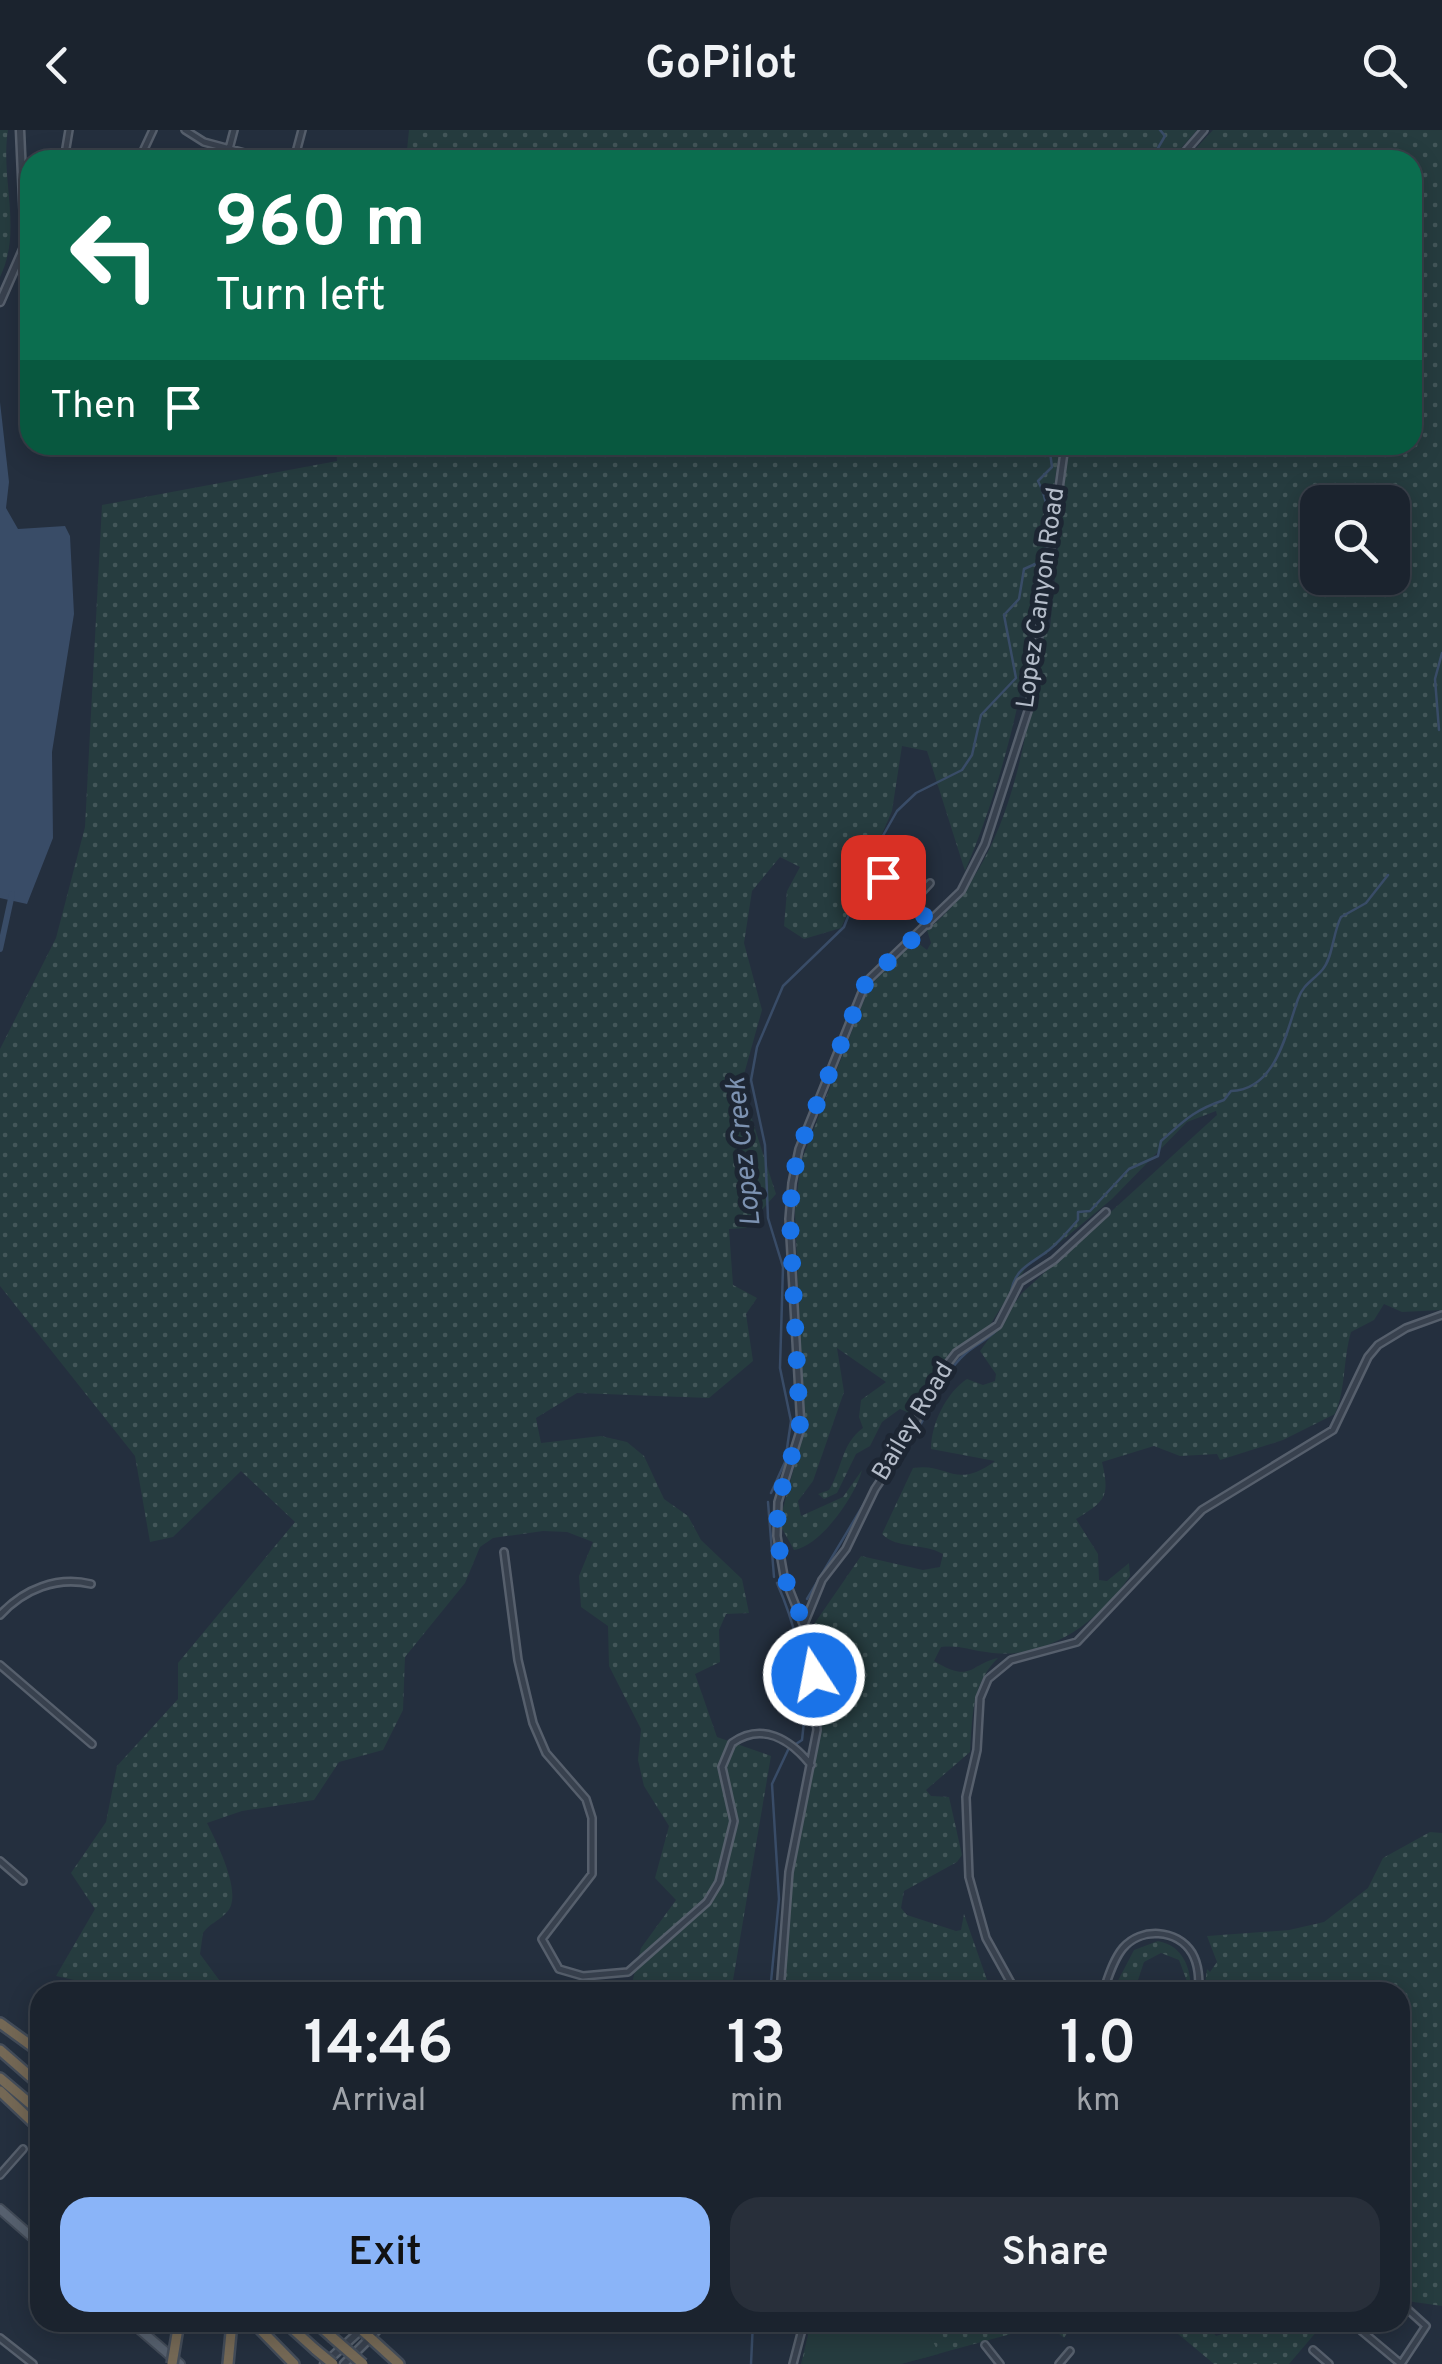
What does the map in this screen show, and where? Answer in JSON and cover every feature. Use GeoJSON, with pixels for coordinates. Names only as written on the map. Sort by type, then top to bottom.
{"type":"FeatureCollection","features":[{"type":"Feature","properties":{"kind":"highway"},"geometry":{"type":"LineString","coordinates":[[0,2023],[30,2045]]}},
{"type":"Feature","properties":{"kind":"highway"},"geometry":{"type":"LineString","coordinates":[[0,2050],[30,2076]]}},
{"type":"Feature","properties":{"kind":"highway"},"geometry":{"type":"LineString","coordinates":[[0,2078],[30,2104]]}},
{"type":"Feature","properties":{"kind":"highway"},"geometry":{"type":"LineString","coordinates":[[0,2092],[30,2120]]}},
{"type":"Feature","properties":{"kind":"highway"},"geometry":{"type":"LineString","coordinates":[[176,2364],[178,2332]]}},
{"type":"Feature","properties":{"kind":"highway"},"geometry":{"type":"LineString","coordinates":[[228,2364],[231,2332]]}},
{"type":"Feature","properties":{"kind":"highway"},"geometry":{"type":"LineString","coordinates":[[263,2332],[294,2364]]}},
{"type":"Feature","properties":{"kind":"highway"},"geometry":{"type":"LineString","coordinates":[[296,2332],[333,2364]]}},
{"type":"Feature","properties":{"kind":"highway"},"geometry":{"type":"LineString","coordinates":[[326,2332],[363,2364]]}},
{"type":"Feature","properties":{"kind":"highway"},"geometry":{"type":"LineString","coordinates":[[366,2332],[398,2364]]}},
{"type":"Feature","properties":{"kind":"main road"},"geometry":{"type":"LineString","coordinates":[[0,2210],[30,2236]]}},
{"type":"Feature","properties":{"kind":"main road"},"geometry":{"type":"LineString","coordinates":[[142,2332],[176,2364]]}},
{"type":"Feature","properties":{"kind":"street"},"geometry":{"type":"LineString","coordinates":[[186,130],[204,142],[233,150]]}},
{"type":"Feature","properties":{"kind":"street"},"geometry":{"type":"LineString","coordinates":[[229,149],[234,130]]}},
{"type":"Feature","properties":{"kind":"street"},"geometry":{"type":"LineString","coordinates":[[1187,150],[1204,130]]}},
{"type":"Feature","properties":{"kind":"street"},"geometry":{"type":"LineString","coordinates":[[0,302],[20,266]]}},
{"type":"Feature","properties":{"kind":"street","name":"Lopez Canyon Road"},"geometry":{"type":"LineString","coordinates":[[781,1982],[789,1872],[817,1715],[804,1624],[784,1576],[776,1519],[800,1428],[790,1219],[792,1183],[799,1149],[866,982],[961,891],[977,866],[1029,708],[1064,455]]}},
{"type":"Feature","properties":{"kind":"street"},"geometry":{"type":"LineString","coordinates":[[883,877],[916,898],[928,925]]}},
{"type":"Feature","properties":{"kind":"street"},"geometry":{"type":"LineString","coordinates":[[916,898],[930,883]]}},
{"type":"Feature","properties":{"kind":"street"},"geometry":{"type":"LineString","coordinates":[[889,910],[902,892]]}},
{"type":"Feature","properties":{"kind":"street","name":"Bailey Road"},"geometry":{"type":"LineString","coordinates":[[804,1624],[822,1580],[846,1548],[874,1489],[912,1434],[922,1404],[939,1375],[956,1353],[998,1325],[1020,1282],[1054,1260],[1106,1212]]}},
{"type":"Feature","properties":{"kind":"street"},"geometry":{"type":"LineString","coordinates":[[1010,1982],[986,1938],[969,1877],[966,1797],[977,1750],[980,1698],[988,1678],[1011,1660],[1076,1642],[1202,1510],[1333,1430],[1368,1357],[1378,1345],[1406,1328],[1442,1315]]}},
{"type":"Feature","properties":{"kind":"street"},"geometry":{"type":"LineString","coordinates":[[504,1552],[518,1660],[533,1723],[546,1753],[586,1800],[592,1818],[592,1874],[542,1939],[555,1964],[566,1972],[610,1976],[639,1965],[716,1890],[734,1814],[722,1767],[732,1743],[756,1732],[771,1734],[811,1765]]}},
{"type":"Feature","properties":{"kind":"street"},"geometry":{"type":"LineString","coordinates":[[0,1615],[12,1602],[46,1585],[70,1579],[91,1584]]}},
{"type":"Feature","properties":{"kind":"street"},"geometry":{"type":"LineString","coordinates":[[0,1665],[92,1744]]}},
{"type":"Feature","properties":{"kind":"street"},"geometry":{"type":"LineString","coordinates":[[0,1861],[23,1881]]}},
{"type":"Feature","properties":{"kind":"street"},"geometry":{"type":"LineString","coordinates":[[1108,1982],[1126,1945],[1136,1937],[1161,1933],[1180,1940],[1192,1952],[1197,1982]]}},
{"type":"Feature","properties":{"kind":"street"},"geometry":{"type":"LineString","coordinates":[[0,2176],[22,2149]]}},
{"type":"Feature","properties":{"kind":"street"},"geometry":{"type":"LineString","coordinates":[[1363,2332],[1401,2364],[1426,2326],[1410,2311]]}},
{"type":"Feature","properties":{"kind":"street"},"geometry":{"type":"LineString","coordinates":[[324,2364],[355,2332]]}},
{"type":"Feature","properties":{"kind":"street"},"geometry":{"type":"LineString","coordinates":[[344,2364],[376,2332]]}},
{"type":"Feature","properties":{"kind":"street"},"geometry":{"type":"LineString","coordinates":[[793,2364],[801,2332]]}},
{"type":"Feature","properties":{"kind":"street"},"geometry":{"type":"LineString","coordinates":[[0,2338],[33,2364]]}},
{"type":"Feature","properties":{"kind":"street"},"geometry":{"type":"LineString","coordinates":[[984,2345],[1000,2364]]}},
{"type":"Feature","properties":{"kind":"street"},"geometry":{"type":"LineString","coordinates":[[1312,2350],[1328,2364]]}},
{"type":"Feature","properties":{"kind":"street"},"geometry":{"type":"LineString","coordinates":[[1059,2364],[1070,2351]]}},
{"type":"Feature","properties":{"kind":"green space"},"geometry":{"type":"Polygon","coordinates":[[[0,130],[8,130],[11,223],[7,259],[0,277],[0,130]]]}},
{"type":"Feature","properties":{"kind":"green space"},"geometry":{"type":"Polygon","coordinates":[[[409,130],[1197,130],[1180,150],[407,150],[409,130]]]}},
{"type":"Feature","properties":{"kind":"green space"},"geometry":{"type":"Polygon","coordinates":[[[1213,130],[1442,130],[1442,1310],[1402,1312],[1384,1304],[1374,1320],[1351,1332],[1335,1414],[1283,1440],[1220,1460],[1217,1454],[1180,1456],[1154,1446],[1102,1462],[1106,1483],[1103,1496],[1076,1519],[1098,1554],[1099,1580],[1107,1581],[1129,1563],[1130,1576],[1117,1593],[1103,1609],[1068,1635],[1029,1651],[941,1647],[934,1661],[956,1671],[964,1672],[998,1658],[978,1690],[970,1752],[926,1790],[931,1796],[949,1797],[962,1855],[957,1862],[904,1891],[901,1908],[907,1915],[956,1931],[961,1930],[964,1914],[987,1980],[785,1982],[794,1863],[821,1731],[810,1630],[861,1556],[923,1570],[940,1567],[943,1554],[895,1542],[882,1534],[913,1468],[961,1475],[995,1461],[931,1449],[934,1429],[946,1401],[967,1379],[983,1385],[995,1381],[996,1374],[980,1351],[1022,1293],[1217,1115],[1216,1111],[1187,1122],[1112,1199],[1046,1254],[1030,1261],[990,1325],[944,1361],[914,1415],[900,1409],[882,1422],[870,1446],[856,1454],[837,1493],[824,1499],[818,1494],[829,1490],[846,1449],[863,1428],[859,1417],[861,1400],[886,1382],[837,1348],[844,1392],[813,1481],[798,1501],[801,1516],[843,1497],[862,1470],[853,1492],[826,1530],[794,1550],[779,1523],[804,1431],[795,1211],[801,1162],[869,987],[914,940],[927,950],[931,943],[927,930],[955,903],[996,834],[1022,754],[1041,634],[1050,628],[1067,455],[1422,455],[1422,150],[1194,150],[1213,130]]]}},
{"type":"Feature","properties":{"kind":"green space"},"geometry":{"type":"Polygon","coordinates":[[[337,455],[1059,455],[1036,608],[1015,715],[1002,767],[965,871],[927,751],[902,746],[892,811],[841,928],[804,939],[784,926],[787,891],[800,867],[780,857],[752,891],[744,943],[762,1010],[741,1085],[776,1194],[746,1228],[729,1229],[733,1285],[757,1298],[746,1314],[753,1361],[709,1398],[577,1393],[536,1418],[541,1443],[601,1436],[627,1442],[644,1456],[664,1499],[688,1516],[701,1540],[742,1579],[749,1613],[726,1614],[719,1630],[720,1662],[695,1674],[717,1737],[771,1756],[733,1982],[632,1982],[641,1948],[676,1900],[655,1878],[669,1826],[644,1786],[638,1760],[641,1729],[609,1666],[608,1626],[581,1607],[579,1576],[593,1542],[567,1532],[543,1531],[493,1538],[480,1547],[465,1583],[405,1657],[403,1710],[383,1750],[339,1762],[314,1800],[242,1811],[207,1823],[231,1881],[231,1904],[203,1933],[200,1954],[221,1982],[79,1982],[56,1976],[95,1909],[71,1873],[106,1822],[117,1766],[178,1699],[178,1663],[295,1522],[241,1471],[173,1537],[150,1542],[135,1456],[0,1286],[0,1049],[56,938],[85,827],[102,505],[337,461],[337,455]]]}},
{"type":"Feature","properties":{"kind":"green space"},"geometry":{"type":"Polygon","coordinates":[[[1430,1832],[1442,1833],[1442,2306],[1410,2301],[1410,1982],[1205,1982],[1207,1969],[1210,1972],[1217,1962],[1207,1936],[1289,1930],[1324,1922],[1368,1888],[1383,1858],[1430,1832]]]}},
{"type":"Feature","properties":{"kind":"green space"},"geometry":{"type":"Polygon","coordinates":[[[1158,1941],[1167,1944],[1180,1953],[1190,1982],[1179,1960],[1161,1953],[1144,1962],[1137,1982],[1117,1982],[1134,1950],[1158,1941]]]}},
{"type":"Feature","properties":{"kind":"green space"},"geometry":{"type":"Polygon","coordinates":[[[809,2332],[1018,2332],[901,2364],[801,2364],[809,2332]]]}},
{"type":"Feature","properties":{"kind":"green space"},"geometry":{"type":"Polygon","coordinates":[[[810,2332],[923,2332],[929,2333],[939,2354],[901,2364],[802,2364],[810,2332]]]}},
{"type":"Feature","properties":{"kind":"green space"},"geometry":{"type":"Polygon","coordinates":[[[1176,2332],[1213,2332],[1216,2336],[1221,2332],[1316,2332],[1289,2364],[1214,2364],[1176,2332]]]}},
{"type":"Feature","properties":{"kind":"water"},"geometry":{"type":"Polygon","coordinates":[[[0,402],[9,482],[6,508],[18,529],[65,526],[70,536],[74,614],[52,752],[53,838],[27,904],[0,898],[0,402]]]}},
{"type":"Feature","properties":{"kind":"waterway","name":"Lopez Creek"},"geometry":{"type":"LineString","coordinates":[[1157,150],[1165,136],[1160,130]]}},
{"type":"Feature","properties":{"kind":"waterway","name":"Lopez Creek"},"geometry":{"type":"LineString","coordinates":[[771,1493],[785,1462],[791,1421],[780,1368],[783,1267],[768,1218],[765,1145],[751,1080],[757,1047],[783,986],[844,927],[872,855],[897,811],[916,793],[962,770],[972,755],[981,715],[1016,678],[1004,615],[1019,599],[1024,569],[1042,561],[1045,552],[1047,510],[1038,481],[1052,467],[1050,455]]}},
{"type":"Feature","properties":{"kind":"waterway"},"geometry":{"type":"LineString","coordinates":[[1439,730],[1435,679],[1442,653]]}},
{"type":"Feature","properties":{"kind":"waterway"},"geometry":{"type":"LineString","coordinates":[[1010,1297],[1019,1274],[1061,1239],[1078,1220],[1078,1212],[1090,1211],[1129,1169],[1158,1156],[1161,1141],[1189,1117],[1224,1100],[1231,1091],[1259,1081],[1269,1070],[1300,994],[1326,964],[1341,917],[1366,903],[1388,875]]}},
{"type":"Feature","properties":{"kind":"waterway"},"geometry":{"type":"LineString","coordinates":[[0,949],[12,894]]}},
{"type":"Feature","properties":{"kind":"waterway"},"geometry":{"type":"LineString","coordinates":[[903,1452],[955,1364],[997,1330],[1008,1310]]}},
{"type":"Feature","properties":{"kind":"waterway"},"geometry":{"type":"LineString","coordinates":[[807,1599],[889,1462]]}},
{"type":"Feature","properties":{"kind":"waterway","name":"Lopez Creek"},"geometry":{"type":"LineString","coordinates":[[768,1502],[774,1577]]}},
{"type":"Feature","properties":{"kind":"waterway","name":"Lopez Creek"},"geometry":{"type":"LineString","coordinates":[[777,1583],[797,1640],[803,1680],[802,1740],[796,1744]]}},
{"type":"Feature","properties":{"kind":"waterway","name":"Lopez Creek"},"geometry":{"type":"LineString","coordinates":[[771,1982],[779,1899],[772,1784],[788,1750]]}},
{"type":"Feature","properties":{"kind":"waterway","name":"Lopez Creek"},"geometry":{"type":"LineString","coordinates":[[751,2364],[753,2332]]}},
{"type":"Feature","properties":{"kind":"route"},"geometry":{"type":"LineString","coordinates":[[814,1675],[806,1629],[784,1576],[776,1519],[800,1428],[790,1219],[792,1183],[799,1149],[866,982],[928,925],[916,898],[883,877]]}}]}
